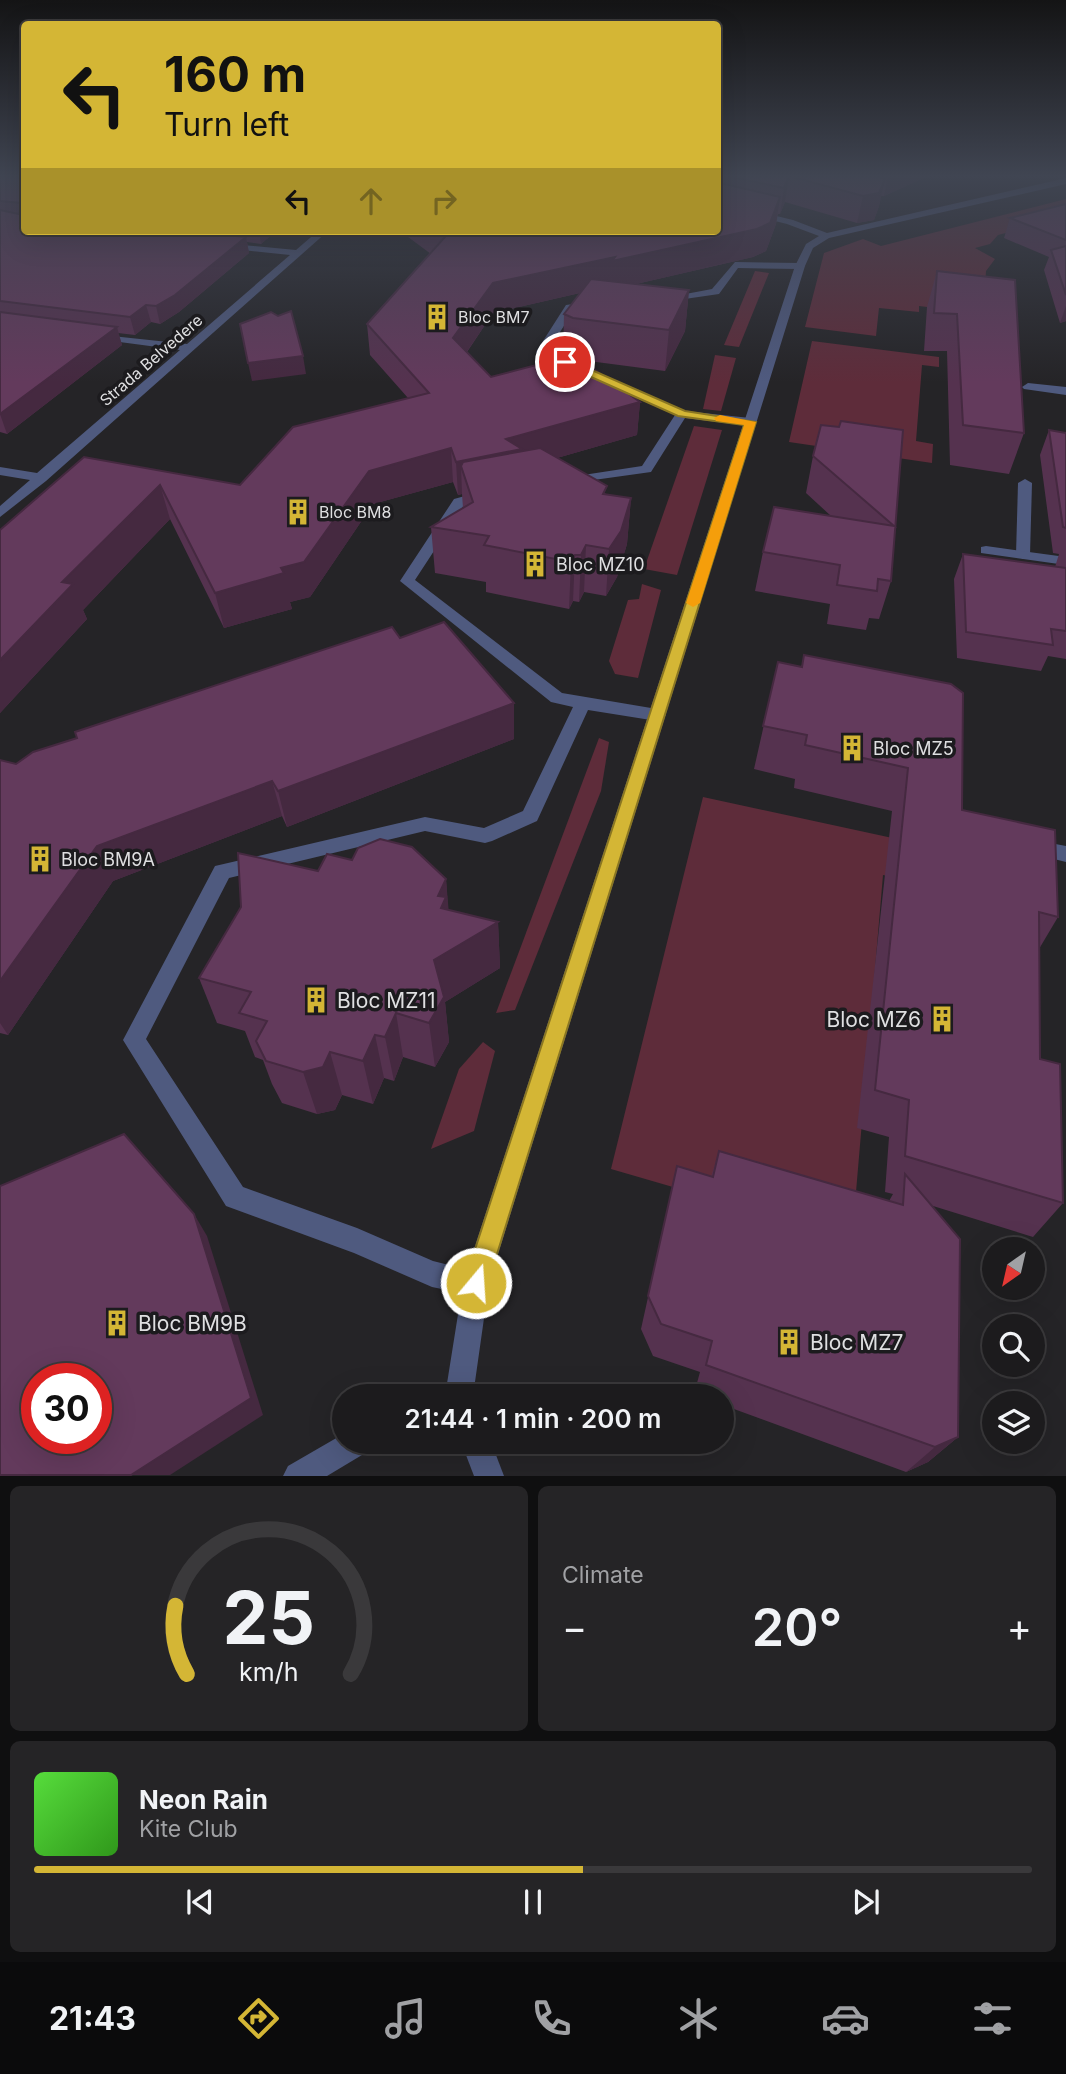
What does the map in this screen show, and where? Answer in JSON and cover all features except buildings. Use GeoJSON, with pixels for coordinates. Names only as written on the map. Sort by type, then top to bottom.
{"type":"FeatureCollection","features":[{"type":"Feature","properties":{"kind":"street"},"geometry":{"type":"LineString","coordinates":[[223,245],[299,253]]}},
{"type":"Feature","properties":{"kind":"street","name":"Strada Belvedere"},"geometry":{"type":"LineString","coordinates":[[0,513],[308,245]]}},
{"type":"Feature","properties":{"kind":"street"},"geometry":{"type":"LineString","coordinates":[[461,1384],[476,1283],[800,266],[812,245]]}},
{"type":"Feature","properties":{"kind":"street"},"geometry":{"type":"LineString","coordinates":[[656,300],[697,297],[715,292],[735,265],[800,266]]}},
{"type":"Feature","properties":{"kind":"street"},"geometry":{"type":"LineString","coordinates":[[594,305],[570,307],[542,352],[682,414],[750,422]]}},
{"type":"Feature","properties":{"kind":"street"},"geometry":{"type":"LineString","coordinates":[[78,333],[189,348]]}},
{"type":"Feature","properties":{"kind":"street"},"geometry":{"type":"LineString","coordinates":[[1028,387],[1066,391]]}},
{"type":"Feature","properties":{"kind":"street"},"geometry":{"type":"LineString","coordinates":[[555,484],[646,469],[682,414]]}},
{"type":"Feature","properties":{"kind":"street"},"geometry":{"type":"LineString","coordinates":[[0,471],[41,478]]}},
{"type":"Feature","properties":{"kind":"street"},"geometry":{"type":"LineString","coordinates":[[1023,555],[1025,483]]}},
{"type":"Feature","properties":{"kind":"street"},"geometry":{"type":"LineString","coordinates":[[502,492],[459,502],[407,581],[557,698],[657,715]]}},
{"type":"Feature","properties":{"kind":"street"},"geometry":{"type":"LineString","coordinates":[[986,550],[1066,561]]}},
{"type":"Feature","properties":{"kind":"street"},"geometry":{"type":"LineString","coordinates":[[476,1283],[432,1274],[357,1241],[234,1197],[134,1040],[222,872],[425,824],[485,836],[530,816],[583,703]]}},
{"type":"Feature","properties":{"kind":"street"},"geometry":{"type":"LineString","coordinates":[[1045,850],[1066,854]]}},
{"type":"Feature","properties":{"kind":"street"},"geometry":{"type":"LineString","coordinates":[[298,1475],[336,1454]]}},
{"type":"Feature","properties":{"kind":"street"},"geometry":{"type":"LineString","coordinates":[[481,1454],[489,1475]]}},
{"type":"Feature","properties":{"kind":"shaded area"},"geometry":{"type":"Polygon","coordinates":[[[847,245],[987,245],[975,248],[995,259],[986,271],[985,285],[960,311],[919,306],[919,312],[879,308],[876,336],[805,327],[824,253],[847,245]]]}},
{"type":"Feature","properties":{"kind":"shaded area"},"geometry":{"type":"Polygon","coordinates":[[[755,271],[769,273],[739,347],[724,345],[755,271]]]}},
{"type":"Feature","properties":{"kind":"shaded area"},"geometry":{"type":"Polygon","coordinates":[[[812,341],[939,357],[939,367],[922,365],[916,441],[933,444],[932,463],[789,442],[812,341]]]}},
{"type":"Feature","properties":{"kind":"shaded area"},"geometry":{"type":"Polygon","coordinates":[[[715,355],[736,358],[721,411],[703,409],[715,355]]]}},
{"type":"Feature","properties":{"kind":"shaded area"},"geometry":{"type":"Polygon","coordinates":[[[694,426],[722,430],[677,575],[644,569],[694,426]]]}},
{"type":"Feature","properties":{"kind":"shaded area"},"geometry":{"type":"Polygon","coordinates":[[[642,584],[661,590],[638,678],[615,674],[609,661],[628,600],[639,599],[642,584]]]}},
{"type":"Feature","properties":{"kind":"shaded area"},"geometry":{"type":"Polygon","coordinates":[[[599,738],[609,742],[601,791],[515,1010],[496,1013],[599,738]]]}},
{"type":"Feature","properties":{"kind":"shaded area"},"geometry":{"type":"Polygon","coordinates":[[[703,797],[911,842],[908,880],[883,875],[852,1239],[611,1169],[703,797]]]}},
{"type":"Feature","properties":{"kind":"shaded area"},"geometry":{"type":"Polygon","coordinates":[[[483,1042],[495,1051],[474,1131],[431,1149],[459,1069],[483,1042]]]}},
{"type":"Feature","properties":{"kind":"slow traffic"},"geometry":{"type":"LineString","coordinates":[[693,603],[750,422],[720,418]]}},
{"type":"Feature","properties":{"kind":"place","name":"Bloc BM7"},"geometry":{"type":"Point","coordinates":[437,317]}},
{"type":"Feature","properties":{"kind":"place","name":"Bloc BM8"},"geometry":{"type":"Point","coordinates":[298,512]}},
{"type":"Feature","properties":{"kind":"place","name":"Bloc MZ10"},"geometry":{"type":"Point","coordinates":[535,564]}},
{"type":"Feature","properties":{"kind":"place","name":"Bloc MZ5"},"geometry":{"type":"Point","coordinates":[852,748]}},
{"type":"Feature","properties":{"kind":"place","name":"Bloc BM9A"},"geometry":{"type":"Point","coordinates":[40,859]}},
{"type":"Feature","properties":{"kind":"place","name":"Bloc MZ11"},"geometry":{"type":"Point","coordinates":[316,1000]}},
{"type":"Feature","properties":{"kind":"place","name":"Bloc MZ6"},"geometry":{"type":"Point","coordinates":[942,1019]}},
{"type":"Feature","properties":{"kind":"place","name":"Bloc BM9B"},"geometry":{"type":"Point","coordinates":[117,1323]}},
{"type":"Feature","properties":{"kind":"place","name":"Bloc MZ7"},"geometry":{"type":"Point","coordinates":[789,1342]}},
{"type":"Feature","properties":{"kind":"route"},"geometry":{"type":"LineString","coordinates":[[476,1283],[750,422],[682,414],[565,362]]}}]}
